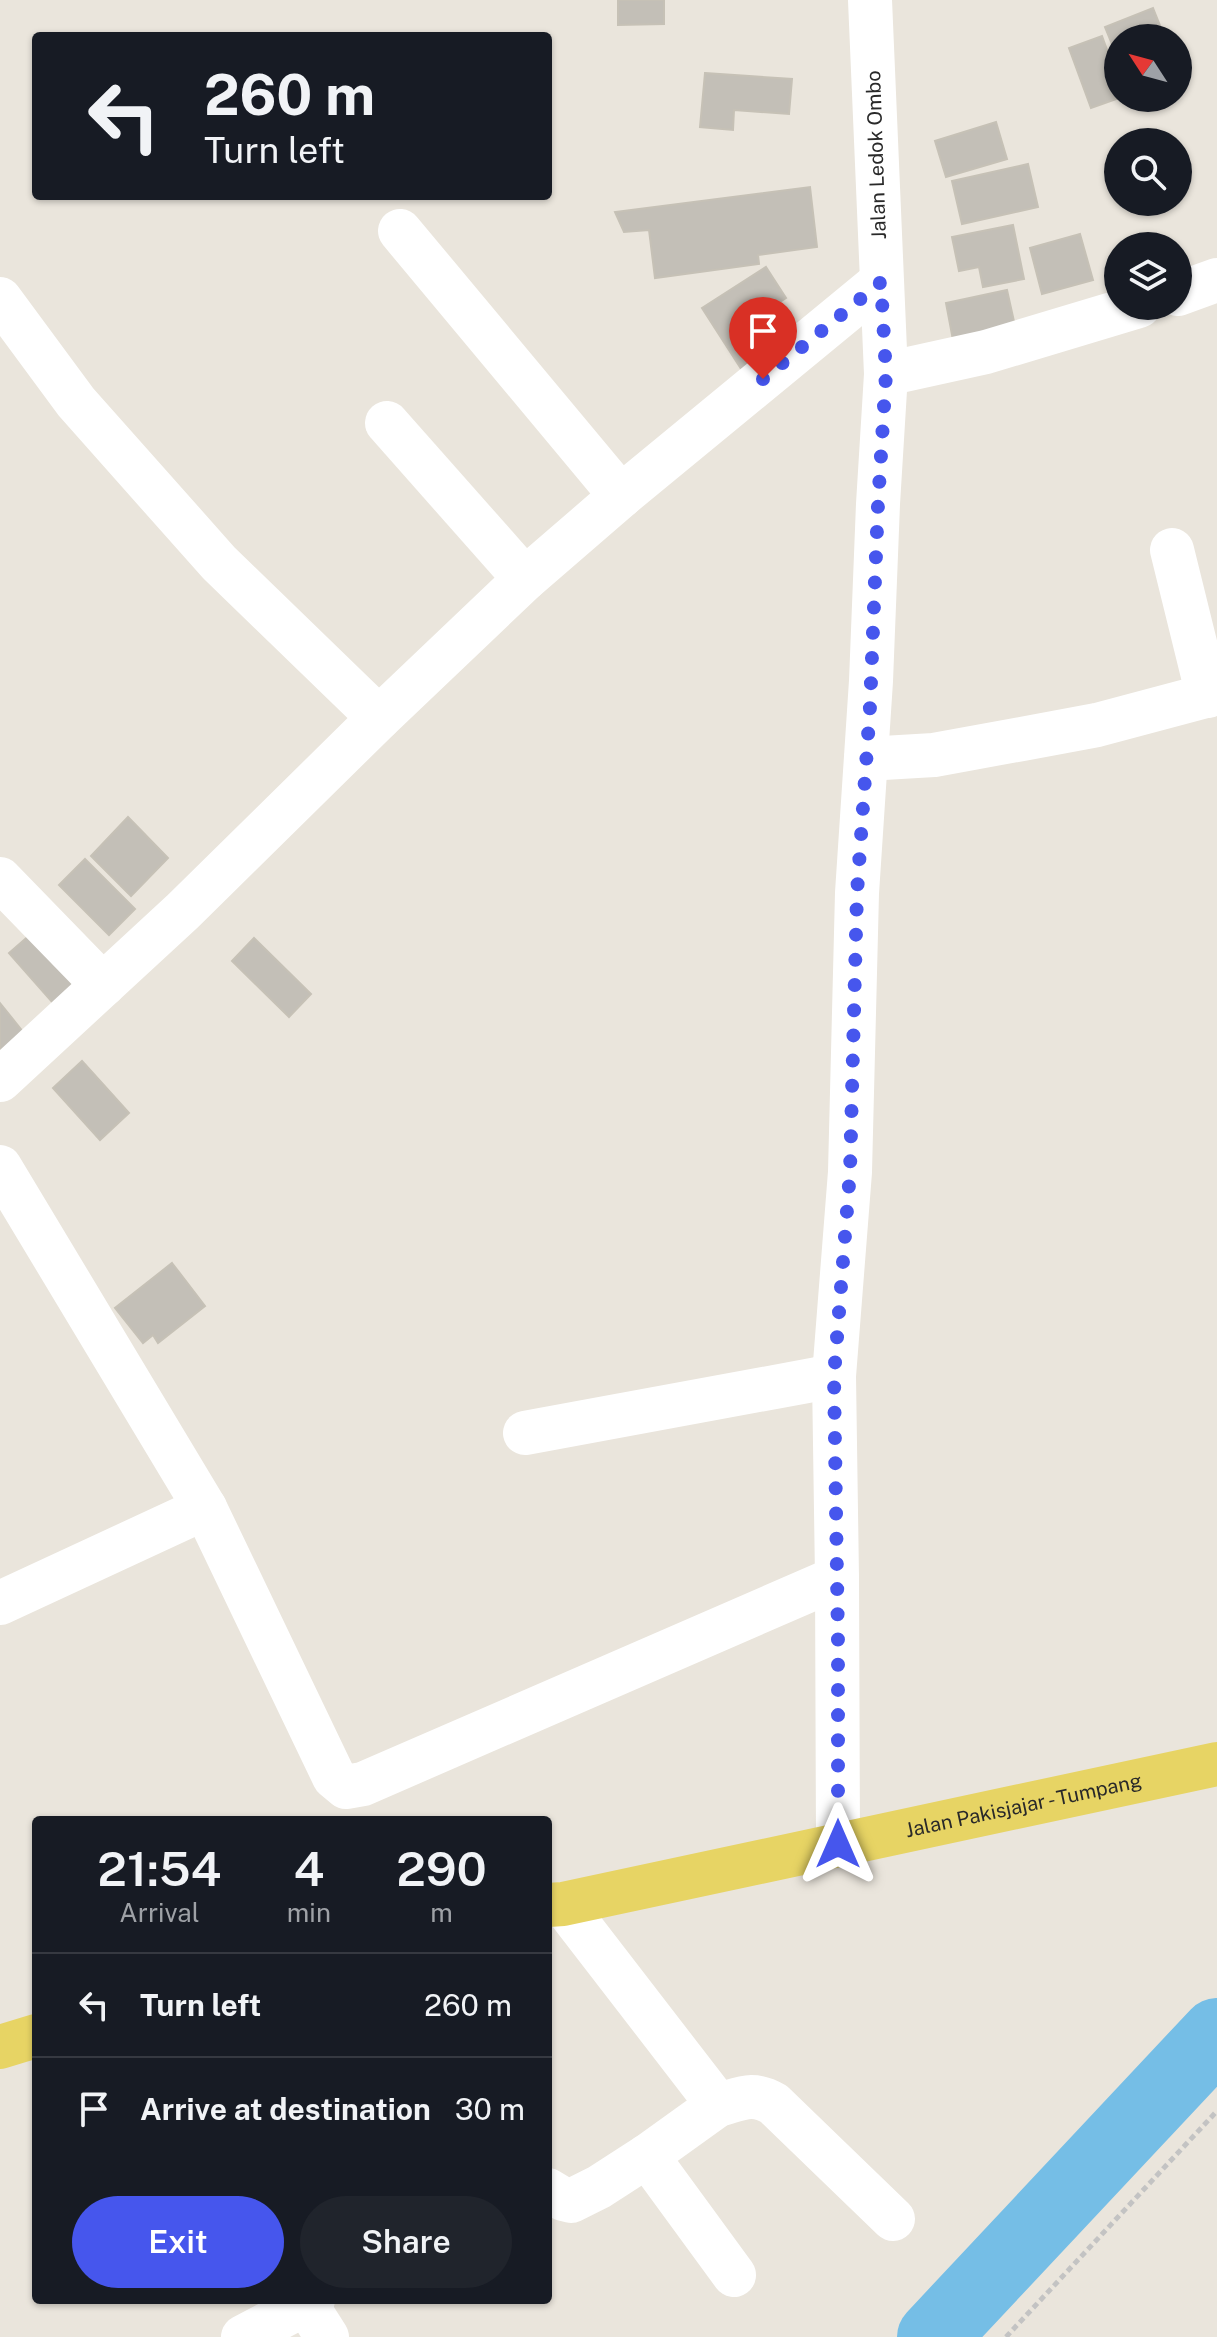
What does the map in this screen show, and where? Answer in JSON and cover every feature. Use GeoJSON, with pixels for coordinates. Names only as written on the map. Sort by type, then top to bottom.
{"type":"FeatureCollection","features":[{"type":"Feature","properties":{"kind":"main road","name":"Jalan Pakisjajar - Tumpang"},"geometry":{"type":"LineString","coordinates":[[556,1904],[1217,1764]]}},
{"type":"Feature","properties":{"kind":"main road"},"geometry":{"type":"LineString","coordinates":[[0,2047],[32,2037]]}},
{"type":"Feature","properties":{"kind":"street","name":"Jalan Ledok Ombo"},"geometry":{"type":"LineString","coordinates":[[838,1844],[834,1376],[850,1172],[857,893],[886,374],[870,0]]}},
{"type":"Feature","properties":{"kind":"street"},"geometry":{"type":"LineString","coordinates":[[400,231],[621,496]]}},
{"type":"Feature","properties":{"kind":"street"},"geometry":{"type":"LineString","coordinates":[[1192,289],[1217,280]]}},
{"type":"Feature","properties":{"kind":"street"},"geometry":{"type":"LineString","coordinates":[[0,1080],[183,911],[525,579],[881,282]]}},
{"type":"Feature","properties":{"kind":"street"},"geometry":{"type":"LineString","coordinates":[[0,299],[76,402],[219,563],[379,718]]}},
{"type":"Feature","properties":{"kind":"street"},"geometry":{"type":"LineString","coordinates":[[886,374],[986,352],[1104,317]]}},
{"type":"Feature","properties":{"kind":"street"},"geometry":{"type":"LineString","coordinates":[[387,423],[525,579]]}},
{"type":"Feature","properties":{"kind":"street"},"geometry":{"type":"LineString","coordinates":[[866,759],[934,755],[1097,725],[1212,694],[1172,550]]}},
{"type":"Feature","properties":{"kind":"street"},"geometry":{"type":"LineString","coordinates":[[0,879],[103,985]]}},
{"type":"Feature","properties":{"kind":"street"},"geometry":{"type":"LineString","coordinates":[[0,1167],[205,1508],[334,1777],[346,1787],[363,1784],[497,1727],[837,1578]]}},
{"type":"Feature","properties":{"kind":"street"},"geometry":{"type":"LineString","coordinates":[[525,1433],[834,1376]]}},
{"type":"Feature","properties":{"kind":"street"},"geometry":{"type":"LineString","coordinates":[[0,1603],[205,1508]]}},
{"type":"Feature","properties":{"kind":"street"},"geometry":{"type":"LineString","coordinates":[[556,1904],[718,2105]]}},
{"type":"Feature","properties":{"kind":"street"},"geometry":{"type":"LineString","coordinates":[[552,2192],[571,2201],[647,2156],[718,2105],[752,2095],[774,2104],[893,2219]]}},
{"type":"Feature","properties":{"kind":"street"},"geometry":{"type":"LineString","coordinates":[[647,2156],[734,2275]]}},
{"type":"Feature","properties":{"kind":"street"},"geometry":{"type":"LineString","coordinates":[[243,2337],[315,2314]]}},
{"type":"Feature","properties":{"kind":"path"},"geometry":{"type":"LineString","coordinates":[[1006,2337],[1217,2111]]}},
{"type":"Feature","properties":{"kind":"building"},"geometry":{"type":"Polygon","coordinates":[[[618,0],[664,0],[664,24],[618,25],[618,0]]]}},
{"type":"Feature","properties":{"kind":"building"},"geometry":{"type":"Polygon","coordinates":[[[1153,8],[1159,24],[1113,24],[1153,8]]]}},
{"type":"Feature","properties":{"kind":"building"},"geometry":{"type":"Polygon","coordinates":[[[1102,36],[1104,103],[1091,108],[1069,48],[1102,36]]]}},
{"type":"Feature","properties":{"kind":"building"},"geometry":{"type":"Polygon","coordinates":[[[705,73],[792,79],[789,114],[734,110],[733,130],[700,127],[705,73]]]}},
{"type":"Feature","properties":{"kind":"building"},"geometry":{"type":"Polygon","coordinates":[[[996,122],[1007,159],[946,177],[935,141],[996,122]]]}},
{"type":"Feature","properties":{"kind":"building"},"geometry":{"type":"Polygon","coordinates":[[[1028,164],[1038,207],[962,224],[952,181],[1028,164]]]}},
{"type":"Feature","properties":{"kind":"building"},"geometry":{"type":"Polygon","coordinates":[[[810,187],[817,247],[758,255],[759,264],[655,278],[649,230],[624,232],[615,212],[810,187]]]}},
{"type":"Feature","properties":{"kind":"building"},"geometry":{"type":"Polygon","coordinates":[[[1013,225],[1024,279],[983,287],[979,267],[959,271],[952,237],[1013,225]]]}},
{"type":"Feature","properties":{"kind":"building"},"geometry":{"type":"Polygon","coordinates":[[[1080,234],[1093,280],[1042,294],[1030,248],[1080,234]]]}},
{"type":"Feature","properties":{"kind":"building"},"geometry":{"type":"Polygon","coordinates":[[[766,267],[786,298],[755,318],[780,357],[747,378],[702,308],[766,267]]]}},
{"type":"Feature","properties":{"kind":"building"},"geometry":{"type":"Polygon","coordinates":[[[1007,290],[1015,326],[953,340],[946,303],[1007,290]]]}},
{"type":"Feature","properties":{"kind":"building"},"geometry":{"type":"Polygon","coordinates":[[[128,817],[168,858],[131,896],[91,856],[128,817]]]}},
{"type":"Feature","properties":{"kind":"building"},"geometry":{"type":"Polygon","coordinates":[[[85,859],[135,909],[109,935],[59,885],[85,859]]]}},
{"type":"Feature","properties":{"kind":"building"},"geometry":{"type":"Polygon","coordinates":[[[39,927],[78,987],[53,1003],[9,953],[39,927]]]}},
{"type":"Feature","properties":{"kind":"building"},"geometry":{"type":"Polygon","coordinates":[[[254,938],[311,994],[289,1017],[232,961],[254,938]]]}},
{"type":"Feature","properties":{"kind":"building"},"geometry":{"type":"Polygon","coordinates":[[[0,1003],[24,1033],[0,1052],[0,1003]]]}},
{"type":"Feature","properties":{"kind":"building"},"geometry":{"type":"Polygon","coordinates":[[[82,1061],[129,1113],[100,1140],[53,1088],[82,1061]]]}},
{"type":"Feature","properties":{"kind":"building"},"geometry":{"type":"Polygon","coordinates":[[[172,1263],[205,1306],[158,1343],[153,1335],[143,1343],[115,1308],[172,1263]]]}},
{"type":"Feature","properties":{"kind":"waterway"},"geometry":{"type":"LineString","coordinates":[[933,2337],[1217,2034]]}},
{"type":"Feature","properties":{"kind":"route"},"geometry":{"type":"LineString","coordinates":[[763,379],[881,282],[886,374],[870,707],[857,893],[850,1172],[834,1376],[838,1844]]}}]}
